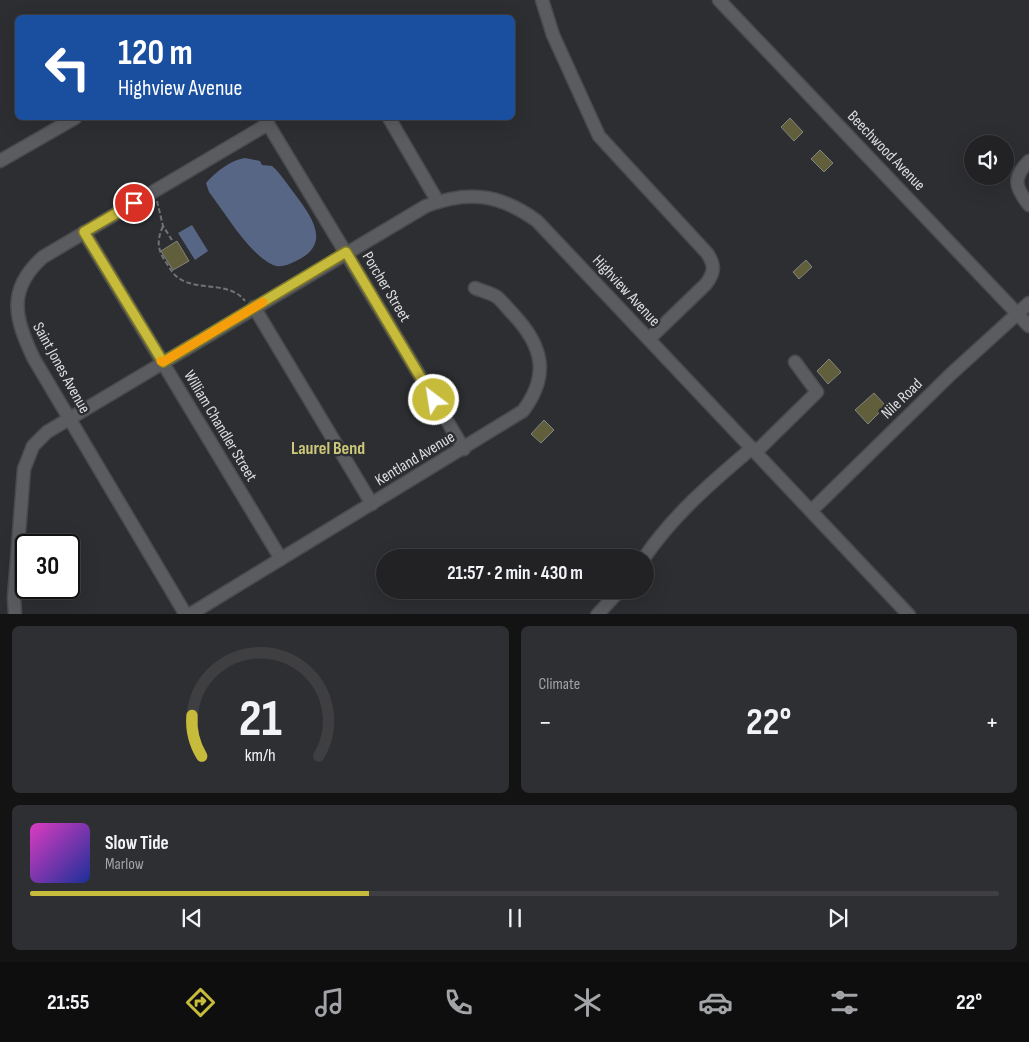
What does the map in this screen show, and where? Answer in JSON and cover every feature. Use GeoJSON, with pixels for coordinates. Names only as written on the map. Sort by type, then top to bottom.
{"type":"FeatureCollection","features":[{"type":"Feature","properties":{"kind":"street"},"geometry":{"type":"LineString","coordinates":[[542,0],[554,35],[599,136],[708,252],[714,264],[713,275],[706,284],[649,340]]}},
{"type":"Feature","properties":{"kind":"street","name":"Beechwood Avenue"},"geometry":{"type":"LineString","coordinates":[[719,0],[1029,326]]}},
{"type":"Feature","properties":{"kind":"street"},"geometry":{"type":"LineString","coordinates":[[0,161],[71,120]]}},
{"type":"Feature","properties":{"kind":"street"},"geometry":{"type":"LineString","coordinates":[[391,120],[438,202]]}},
{"type":"Feature","properties":{"kind":"street","name":"Saint Jones Avenue"},"geometry":{"type":"LineString","coordinates":[[188,614],[24,338],[17,315],[17,302],[23,280],[32,266],[43,256],[266,121]]}},
{"type":"Feature","properties":{"kind":"street","name":"Porcher Street"},"geometry":{"type":"LineString","coordinates":[[266,121],[464,449]]}},
{"type":"Feature","properties":{"kind":"street"},"geometry":{"type":"LineString","coordinates":[[1029,161],[1020,170],[1017,179],[1021,194],[1029,205]]}},
{"type":"Feature","properties":{"kind":"street","name":"Highview Avenue"},"geometry":{"type":"LineString","coordinates":[[250,305],[426,206],[470,196],[503,201],[519,208],[538,221],[909,614]]}},
{"type":"Feature","properties":{"kind":"street","name":"William Chandler Street"},"geometry":{"type":"LineString","coordinates":[[84,232],[281,559]]}},
{"type":"Feature","properties":{"kind":"street","name":"Kentland Avenue"},"geometry":{"type":"LineString","coordinates":[[188,614],[464,449],[523,411],[534,397],[539,384],[539,354],[526,328],[497,297],[475,288]]}},
{"type":"Feature","properties":{"kind":"street","name":"Nile Road"},"geometry":{"type":"LineString","coordinates":[[811,511],[951,374],[1029,303]]}},
{"type":"Feature","properties":{"kind":"street"},"geometry":{"type":"LineString","coordinates":[[14,614],[22,478],[33,446],[47,432],[163,362],[250,305],[372,504]]}},
{"type":"Feature","properties":{"kind":"street"},"geometry":{"type":"LineString","coordinates":[[651,549],[672,521],[693,498],[754,450],[817,392],[795,362]]}},
{"type":"Feature","properties":{"kind":"street"},"geometry":{"type":"LineString","coordinates":[[596,614],[611,599]]}},
{"type":"Feature","properties":{"kind":"path"},"geometry":{"type":"LineString","coordinates":[[157,201],[163,226],[172,240]]}},
{"type":"Feature","properties":{"kind":"path"},"geometry":{"type":"LineString","coordinates":[[163,226],[158,238],[158,251],[174,275],[183,281],[239,294],[250,305]]}},
{"type":"Feature","properties":{"kind":"water"},"geometry":{"type":"Polygon","coordinates":[[[245,158],[260,161],[262,165],[272,166],[294,193],[312,220],[316,238],[314,246],[307,254],[296,261],[284,266],[277,266],[262,258],[245,241],[209,192],[206,183],[214,175],[229,164],[245,158]]]}},
{"type":"Feature","properties":{"kind":"water"},"geometry":{"type":"Polygon","coordinates":[[[192,225],[208,251],[195,260],[178,233],[192,225]]]}},
{"type":"Feature","properties":{"kind":"building"},"geometry":{"type":"Polygon","coordinates":[[[790,118],[803,132],[794,141],[781,127],[790,118]]]}},
{"type":"Feature","properties":{"kind":"building"},"geometry":{"type":"Polygon","coordinates":[[[820,150],[833,163],[824,172],[811,159],[820,150]]]}},
{"type":"Feature","properties":{"kind":"building"},"geometry":{"type":"Polygon","coordinates":[[[177,241],[189,261],[173,270],[161,251],[177,241]]]}},
{"type":"Feature","properties":{"kind":"building"},"geometry":{"type":"Polygon","coordinates":[[[806,260],[812,267],[799,279],[793,272],[806,260]]]}},
{"type":"Feature","properties":{"kind":"building"},"geometry":{"type":"Polygon","coordinates":[[[829,359],[841,372],[828,384],[817,371],[829,359]]]}},
{"type":"Feature","properties":{"kind":"building"},"geometry":{"type":"Polygon","coordinates":[[[874,393],[886,406],[868,424],[855,410],[874,393]]]}},
{"type":"Feature","properties":{"kind":"building"},"geometry":{"type":"Polygon","coordinates":[[[544,420],[554,430],[541,443],[531,434],[544,420]]]}},
{"type":"Feature","properties":{"kind":"slow traffic"},"geometry":{"type":"LineString","coordinates":[[161,361],[163,362],[263,302]]}},
{"type":"Feature","properties":{"kind":"district","name":"Laurel Bend"},"geometry":{"type":"Point","coordinates":[328,448]}},
{"type":"Feature","properties":{"kind":"route"},"geometry":{"type":"LineString","coordinates":[[134,203],[84,232],[163,362],[346,252],[434,400]]}}]}
